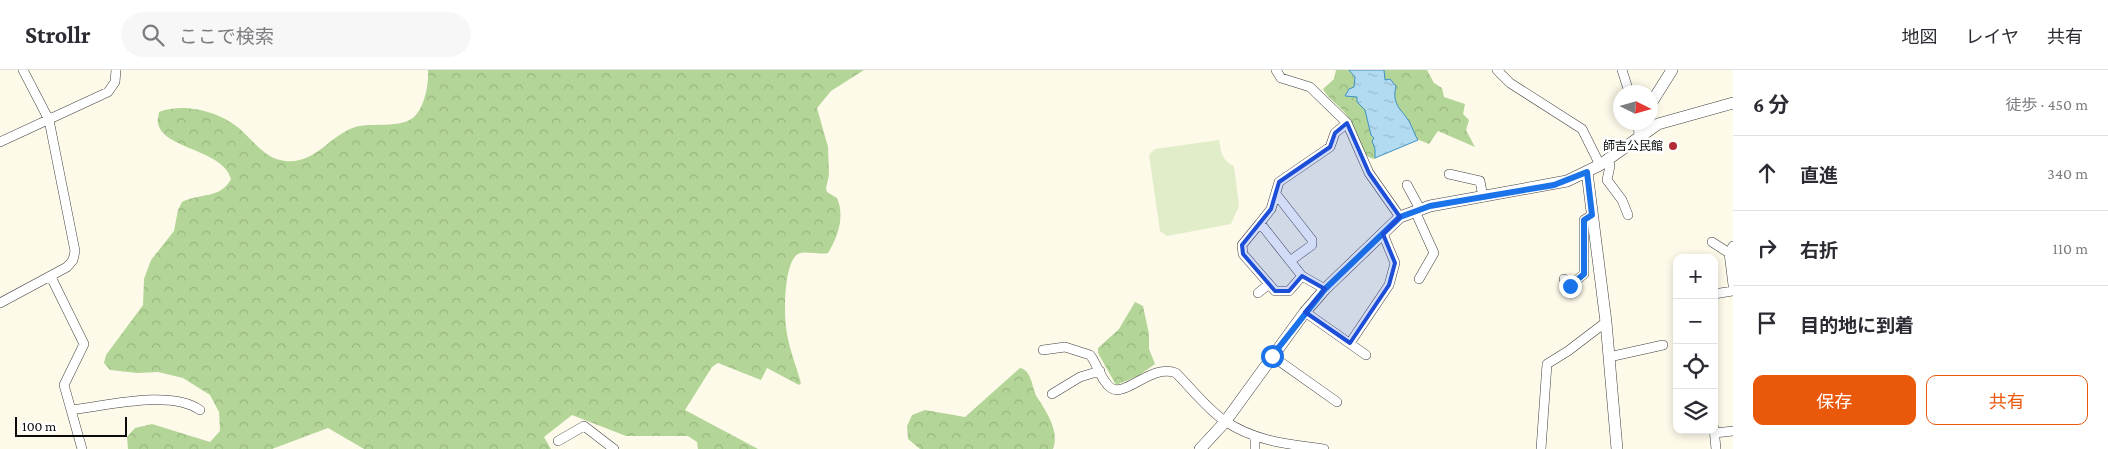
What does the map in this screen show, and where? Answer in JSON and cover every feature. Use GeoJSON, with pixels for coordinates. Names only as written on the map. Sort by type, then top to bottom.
{"type":"FeatureCollection","features":[{"type":"Feature","properties":{"kind":"street"},"geometry":{"type":"LineString","coordinates":[[0,303],[67,267],[73,260],[75,251],[48,120],[23,70]]}},
{"type":"Feature","properties":{"kind":"street"},"geometry":{"type":"LineString","coordinates":[[0,142],[108,92],[115,82],[116,70]]}},
{"type":"Feature","properties":{"kind":"street"},"geometry":{"type":"LineString","coordinates":[[1276,70],[1281,78],[1310,87],[1347,123],[1369,173],[1400,217]]}},
{"type":"Feature","properties":{"kind":"street"},"geometry":{"type":"LineString","coordinates":[[1497,70],[1510,84],[1582,129],[1604,162],[1610,166],[1607,180],[1622,200],[1628,215]]}},
{"type":"Feature","properties":{"kind":"street"},"geometry":{"type":"LineString","coordinates":[[1622,70],[1627,85]]}},
{"type":"Feature","properties":{"kind":"street"},"geometry":{"type":"LineString","coordinates":[[1658,92],[1672,70]]}},
{"type":"Feature","properties":{"kind":"street"},"geometry":{"type":"LineString","coordinates":[[1658,124],[1733,103]]}},
{"type":"Feature","properties":{"kind":"street"},"geometry":{"type":"LineString","coordinates":[[1302,276],[1289,291],[1275,291],[1243,254],[1242,245],[1271,209],[1280,182],[1320,156],[1330,147],[1334,133],[1347,123]]}},
{"type":"Feature","properties":{"kind":"street"},"geometry":{"type":"LineString","coordinates":[[1200,449],[1225,422],[1305,312],[1325,289],[1400,217],[1417,210],[1554,185],[1587,172],[1604,162],[1635,130]]}},
{"type":"Feature","properties":{"kind":"street"},"geometry":{"type":"LineString","coordinates":[[1587,172],[1606,322],[1617,449]]}},
{"type":"Feature","properties":{"kind":"street"},"geometry":{"type":"LineString","coordinates":[[1449,174],[1480,181],[1483,197]]}},
{"type":"Feature","properties":{"kind":"street"},"geometry":{"type":"LineString","coordinates":[[1407,185],[1434,253],[1419,279]]}},
{"type":"Feature","properties":{"kind":"street"},"geometry":{"type":"LineString","coordinates":[[1276,194],[1312,240],[1312,245],[1290,261]]}},
{"type":"Feature","properties":{"kind":"street"},"geometry":{"type":"LineString","coordinates":[[1564,279],[1570,286],[1584,274],[1584,220],[1592,215]]}},
{"type":"Feature","properties":{"kind":"street"},"geometry":{"type":"LineString","coordinates":[[1260,223],[1302,276],[1325,289]]}},
{"type":"Feature","properties":{"kind":"street"},"geometry":{"type":"LineString","coordinates":[[1350,343],[1389,285],[1395,263],[1383,234]]}},
{"type":"Feature","properties":{"kind":"street"},"geometry":{"type":"LineString","coordinates":[[1712,242],[1731,250],[1733,286]]}},
{"type":"Feature","properties":{"kind":"street"},"geometry":{"type":"LineString","coordinates":[[51,277],[84,344],[64,385],[82,449]]}},
{"type":"Feature","properties":{"kind":"street"},"geometry":{"type":"LineString","coordinates":[[1258,293],[1269,284]]}},
{"type":"Feature","properties":{"kind":"street"},"geometry":{"type":"LineString","coordinates":[[1718,293],[1733,291]]}},
{"type":"Feature","properties":{"kind":"street"},"geometry":{"type":"LineString","coordinates":[[1305,312],[1366,354]]}},
{"type":"Feature","properties":{"kind":"street"},"geometry":{"type":"LineString","coordinates":[[1541,449],[1547,364],[1568,351],[1606,322]]}},
{"type":"Feature","properties":{"kind":"street"},"geometry":{"type":"LineString","coordinates":[[1609,357],[1663,346]]}},
{"type":"Feature","properties":{"kind":"street"},"geometry":{"type":"LineString","coordinates":[[1043,350],[1065,347],[1074,348],[1090,355],[1106,383],[1113,390],[1121,390],[1150,374],[1169,370],[1176,373],[1225,422],[1255,437],[1281,444],[1324,449]]}},
{"type":"Feature","properties":{"kind":"street"},"geometry":{"type":"LineString","coordinates":[[1272,356],[1337,402]]}},
{"type":"Feature","properties":{"kind":"street"},"geometry":{"type":"LineString","coordinates":[[1052,394],[1080,377],[1100,371]]}},
{"type":"Feature","properties":{"kind":"street"},"geometry":{"type":"LineString","coordinates":[[71,410],[160,400],[186,402],[200,410]]}},
{"type":"Feature","properties":{"kind":"street"},"geometry":{"type":"LineString","coordinates":[[558,441],[584,426],[611,448]]}},
{"type":"Feature","properties":{"kind":"street"},"geometry":{"type":"LineString","coordinates":[[1718,431],[1733,431]]}},
{"type":"Feature","properties":{"kind":"street"},"geometry":{"type":"LineString","coordinates":[[1715,434],[1716,449]]}},
{"type":"Feature","properties":{"kind":"street"},"geometry":{"type":"LineString","coordinates":[[1254,449],[1255,437]]}},
{"type":"Feature","properties":{"kind":"highlighted area"},"geometry":{"type":"Polygon","coordinates":[[[1347,123],[1369,173],[1400,217],[1383,234],[1395,263],[1389,285],[1350,343],[1305,312],[1325,289],[1302,276],[1289,291],[1275,291],[1243,254],[1242,245],[1271,209],[1279,182],[1330,147],[1335,133],[1347,123]]]}},
{"type":"Feature","properties":{"kind":"green space"},"geometry":{"type":"Polygon","coordinates":[[[428,70],[864,70],[831,91],[817,108],[828,147],[829,175],[826,188],[827,192],[837,198],[840,219],[835,240],[828,253],[805,252],[798,254],[793,259],[790,267],[785,299],[786,327],[790,348],[801,383],[799,385],[767,368],[761,380],[718,363],[712,367],[685,410],[758,449],[698,449],[697,442],[688,436],[626,436],[572,415],[544,437],[551,449],[364,449],[328,428],[272,449],[128,449],[127,437],[135,428],[152,424],[210,442],[220,431],[219,412],[210,395],[183,378],[158,372],[137,373],[110,370],[104,363],[106,355],[143,305],[144,279],[151,260],[174,231],[178,210],[182,202],[216,193],[222,190],[231,179],[226,169],[217,161],[181,144],[162,132],[158,122],[159,112],[180,108],[213,114],[233,124],[259,148],[274,158],[292,161],[311,155],[345,131],[355,127],[401,123],[414,117],[418,113],[426,95],[428,70]]]}},
{"type":"Feature","properties":{"kind":"green space"},"geometry":{"type":"Polygon","coordinates":[[[1336,70],[1354,70],[1358,91],[1377,145],[1375,159],[1365,154],[1361,149],[1349,119],[1323,89],[1334,79],[1336,70]]]}},
{"type":"Feature","properties":{"kind":"green space"},"geometry":{"type":"Polygon","coordinates":[[[1378,70],[1427,70],[1434,83],[1442,88],[1444,97],[1465,104],[1463,114],[1469,120],[1466,130],[1475,147],[1438,131],[1429,144],[1412,137],[1378,70]]]}},
{"type":"Feature","properties":{"kind":"green space"},"geometry":{"type":"Polygon","coordinates":[[[1219,140],[1221,152],[1225,159],[1234,166],[1239,206],[1231,224],[1167,236],[1160,231],[1149,155],[1155,149],[1219,140]]]}},
{"type":"Feature","properties":{"kind":"green space"},"geometry":{"type":"Polygon","coordinates":[[[1135,302],[1143,306],[1149,334],[1149,349],[1155,364],[1138,376],[1116,385],[1098,353],[1098,348],[1119,329],[1135,302]]]}},
{"type":"Feature","properties":{"kind":"green space"},"geometry":{"type":"Polygon","coordinates":[[[1020,368],[1027,372],[1035,394],[1051,422],[1055,435],[1053,449],[920,449],[908,439],[907,426],[912,415],[925,410],[965,417],[1020,368]]]}},
{"type":"Feature","properties":{"kind":"water"},"geometry":{"type":"Polygon","coordinates":[[[1349,70],[1384,70],[1385,80],[1390,79],[1396,86],[1396,103],[1410,123],[1418,140],[1375,158],[1375,149],[1372,141],[1374,138],[1371,135],[1365,110],[1357,102],[1357,97],[1345,96],[1349,89],[1354,87],[1355,77],[1349,70]]]}},
{"type":"Feature","properties":{"kind":"place","name":"師吉公民館"},"geometry":{"type":"Point","coordinates":[1673,146]}},
{"type":"Feature","properties":{"kind":"route"},"geometry":{"type":"LineString","coordinates":[[1272,356],[1325,289],[1405,214],[1430,206],[1554,185],[1587,172],[1592,215],[1584,220],[1583,224],[1586,268],[1582,277],[1570,286]]}}]}
